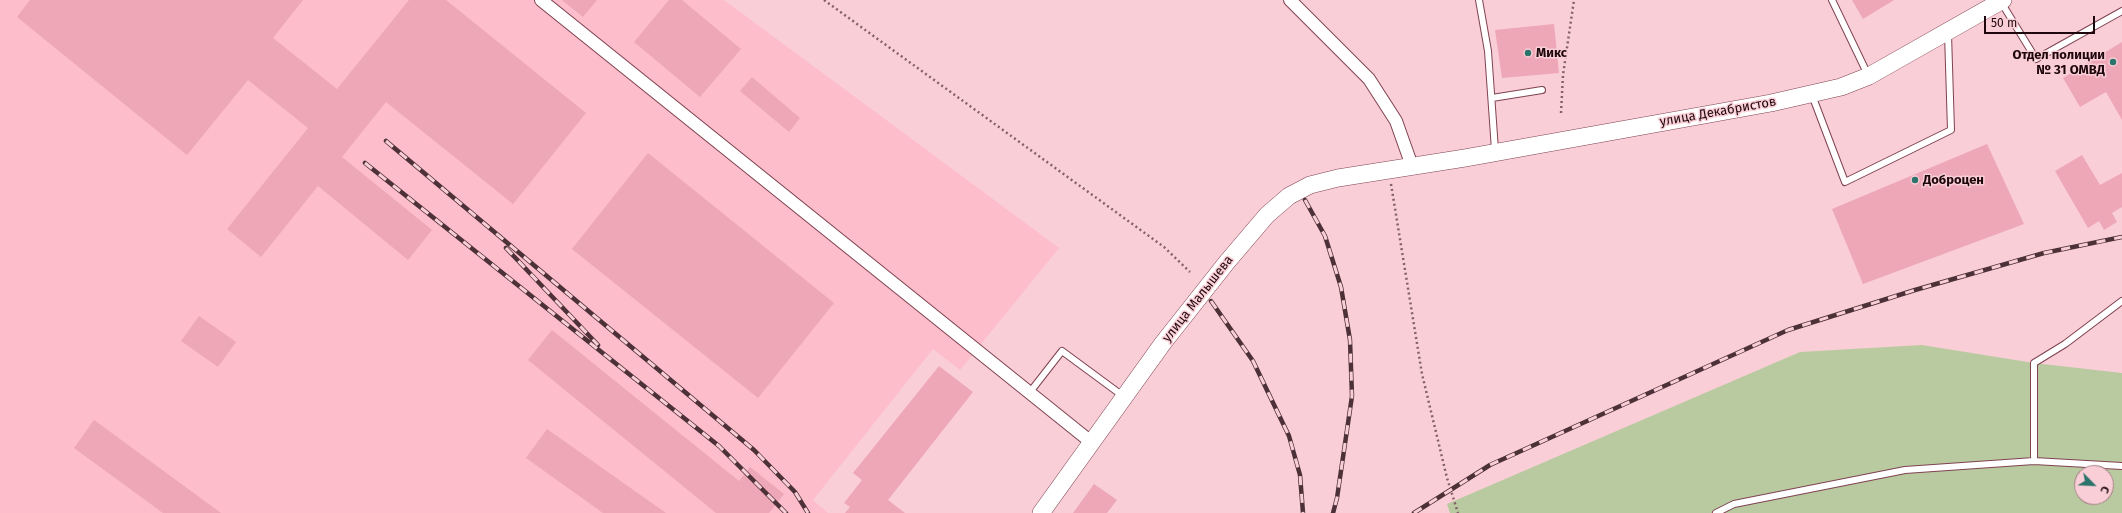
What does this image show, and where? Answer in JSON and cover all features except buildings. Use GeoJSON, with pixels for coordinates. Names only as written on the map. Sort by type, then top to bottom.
{"type":"FeatureCollection","features":[{"type":"Feature","properties":{"kind":"main road","name":"улица Декабристов"},"geometry":{"type":"LineString","coordinates":[[1412,166],[1771,103],[1841,87],[1869,76],[2002,1]]}},
{"type":"Feature","properties":{"kind":"main road","name":"улица Малышева"},"geometry":{"type":"LineString","coordinates":[[1041,513],[1124,397],[1222,268],[1267,215],[1289,196],[1310,185],[1338,178],[1412,166]]}},
{"type":"Feature","properties":{"kind":"street"},"geometry":{"type":"LineString","coordinates":[[541,0],[1091,442]]}},
{"type":"Feature","properties":{"kind":"street"},"geometry":{"type":"LineString","coordinates":[[1290,0],[1369,79],[1396,120],[1412,166]]}},
{"type":"Feature","properties":{"kind":"lane"},"geometry":{"type":"LineString","coordinates":[[1479,0],[1488,50],[1495,152]]}},
{"type":"Feature","properties":{"kind":"lane"},"geometry":{"type":"LineString","coordinates":[[1832,0],[1869,76]]}},
{"type":"Feature","properties":{"kind":"lane"},"geometry":{"type":"LineString","coordinates":[[2002,1],[2036,59],[2122,11]]}},
{"type":"Feature","properties":{"kind":"lane"},"geometry":{"type":"LineString","coordinates":[[1812,94],[1845,182],[1951,130],[1948,32]]}},
{"type":"Feature","properties":{"kind":"lane"},"geometry":{"type":"LineString","coordinates":[[1492,98],[1542,90]]}},
{"type":"Feature","properties":{"kind":"lane"},"geometry":{"type":"LineString","coordinates":[[2034,461],[2034,363],[2065,344],[2122,301]]}},
{"type":"Feature","properties":{"kind":"lane"},"geometry":{"type":"LineString","coordinates":[[1030,392],[1062,351],[1124,397]]}},
{"type":"Feature","properties":{"kind":"lane"},"geometry":{"type":"LineString","coordinates":[[1716,513],[1734,504],[1905,470],[2034,461],[2122,466]]}},
{"type":"Feature","properties":{"kind":"path"},"geometry":{"type":"LineString","coordinates":[[824,0],[1164,247],[1190,272]]}},
{"type":"Feature","properties":{"kind":"path"},"geometry":{"type":"LineString","coordinates":[[1561,113],[1563,75],[1574,0]]}},
{"type":"Feature","properties":{"kind":"path"},"geometry":{"type":"LineString","coordinates":[[1389,170],[1422,374],[1447,478],[1458,513]]}},
{"type":"Feature","properties":{"kind":"shaded area"},"geometry":{"type":"Polygon","coordinates":[[[0,0],[724,0],[1059,248],[960,370],[933,349],[813,500],[828,513],[0,513],[0,0]]]}},
{"type":"Feature","properties":{"kind":"green space"},"geometry":{"type":"Polygon","coordinates":[[[1922,345],[2034,363],[2122,373],[2122,513],[1450,513],[1447,504],[1800,352],[1922,345]]]}},
{"type":"Feature","properties":{"kind":"railway"},"geometry":{"type":"LineString","coordinates":[[386,141],[754,450],[795,492],[808,513]]}},
{"type":"Feature","properties":{"kind":"railway"},"geometry":{"type":"LineString","coordinates":[[365,163],[719,446],[786,513]]}},
{"type":"Feature","properties":{"kind":"railway"},"geometry":{"type":"LineString","coordinates":[[1305,200],[1325,236],[1341,287],[1350,340],[1352,396],[1337,498],[1333,513]]}},
{"type":"Feature","properties":{"kind":"railway"},"geometry":{"type":"LineString","coordinates":[[1414,513],[1490,465],[1788,330],[1915,290],[2044,253],[2122,237]]}},
{"type":"Feature","properties":{"kind":"railway"},"geometry":{"type":"LineString","coordinates":[[506,248],[598,345]]}},
{"type":"Feature","properties":{"kind":"railway"},"geometry":{"type":"LineString","coordinates":[[1211,301],[1253,361],[1289,436],[1300,475],[1303,513]]}},
{"type":"Feature","properties":{"kind":"place","name":"Микс"},"geometry":{"type":"Point","coordinates":[1528,53]}},
{"type":"Feature","properties":{"kind":"place","name":"Отдел полиции № 31 ОМВД"},"geometry":{"type":"Point","coordinates":[2113,62]}},
{"type":"Feature","properties":{"kind":"place","name":"Доброцен"},"geometry":{"type":"Point","coordinates":[1915,180]}}]}
